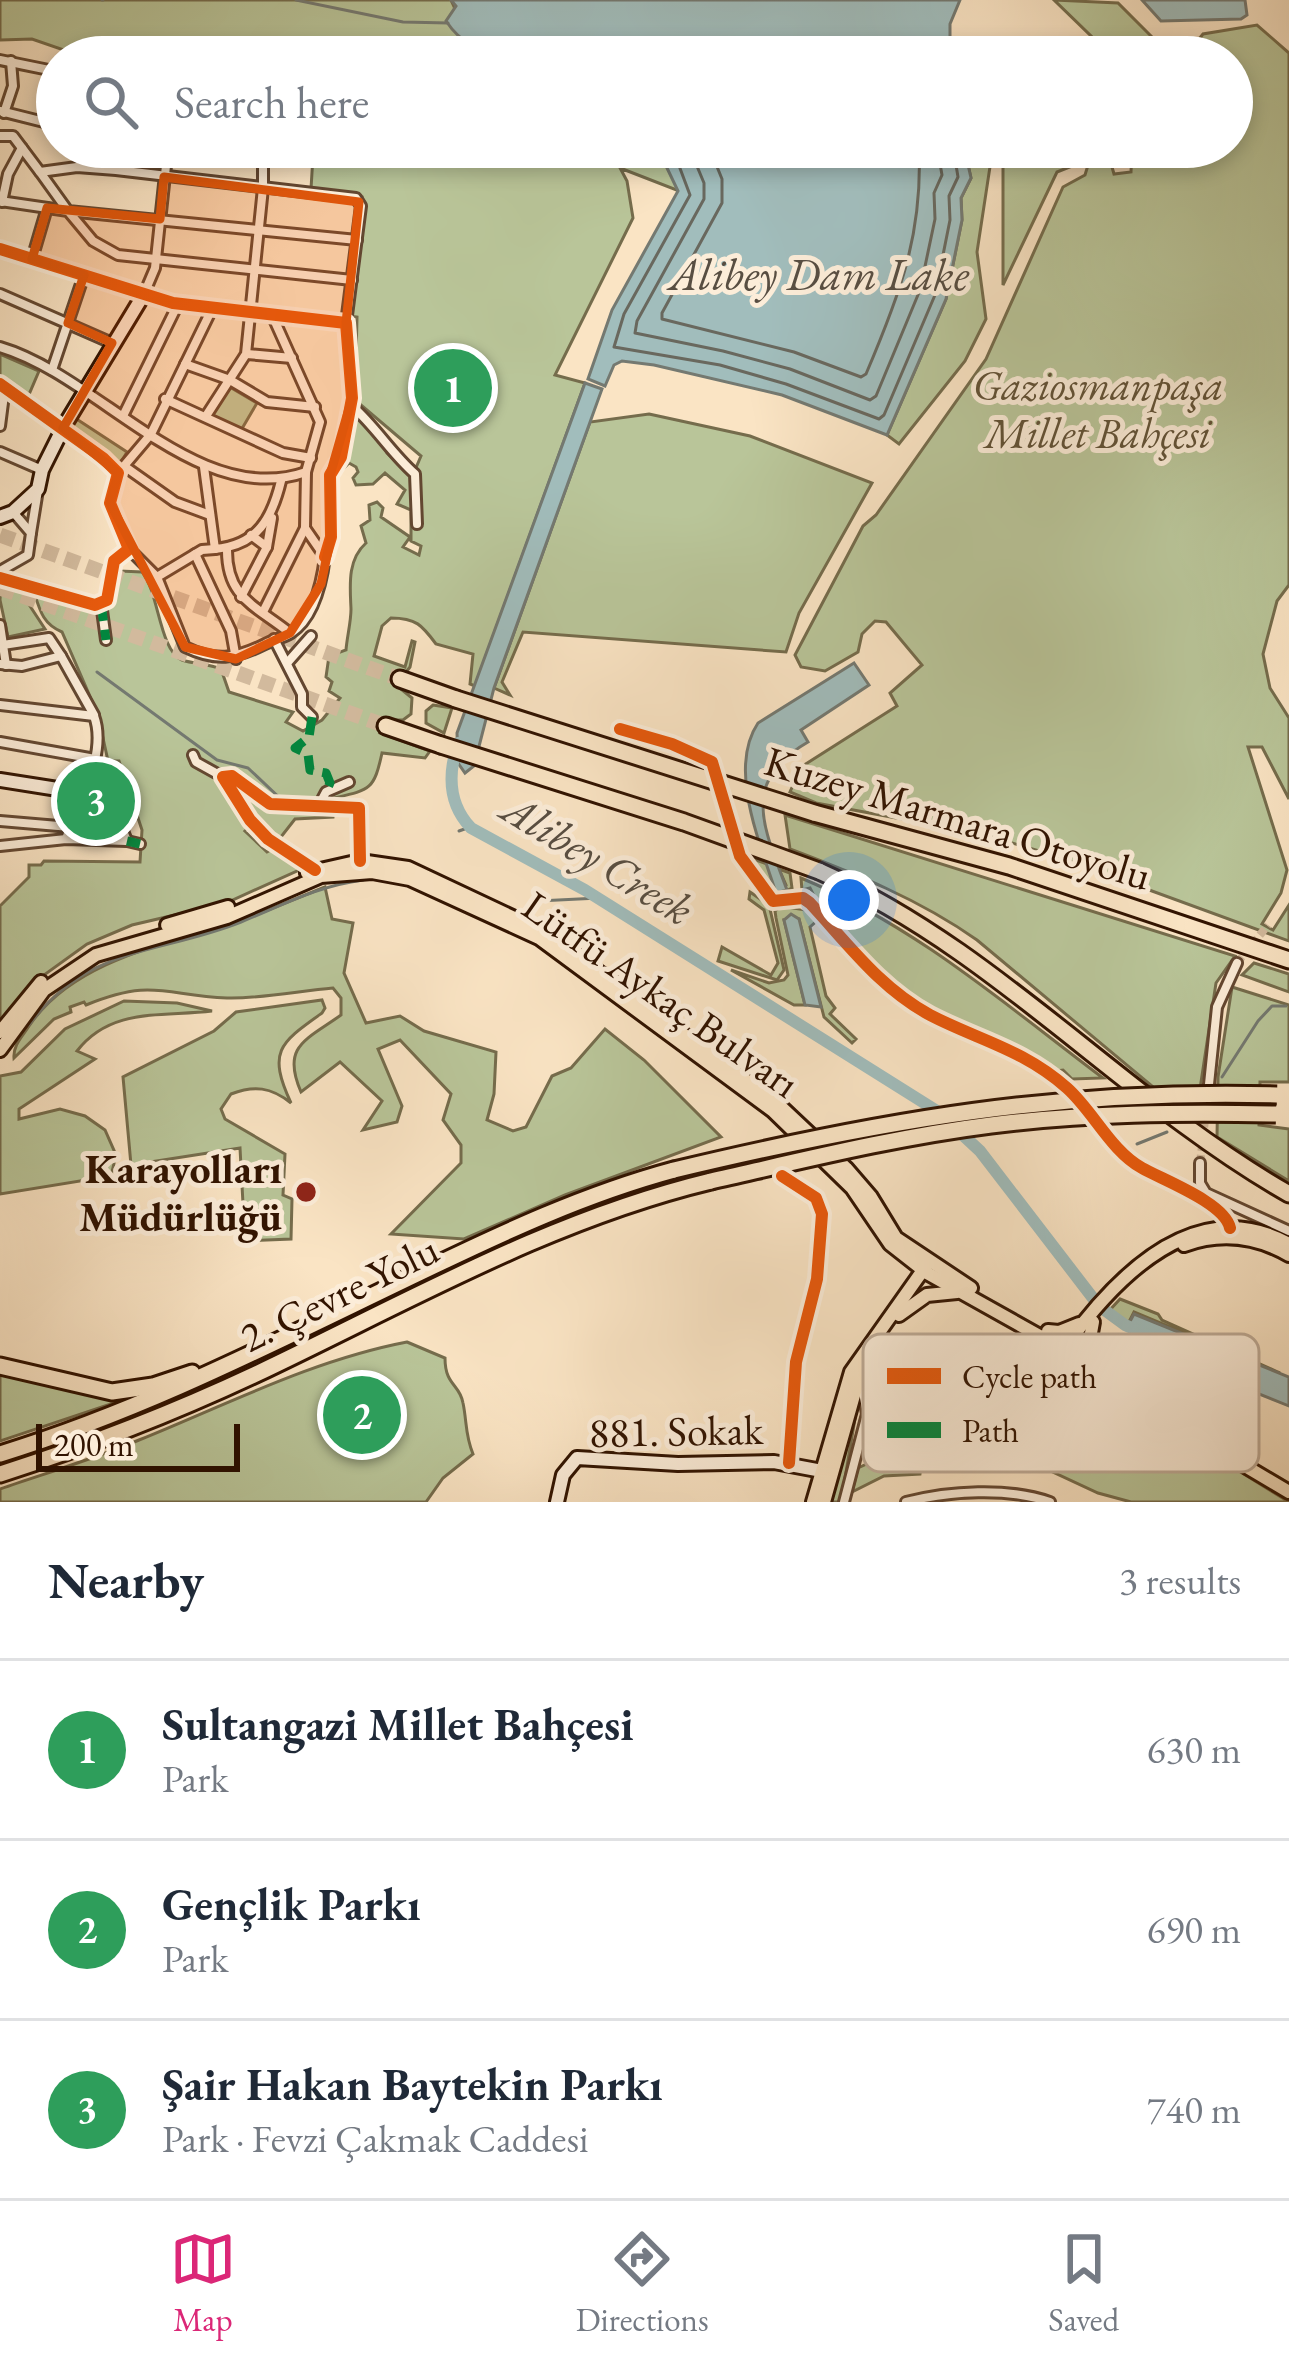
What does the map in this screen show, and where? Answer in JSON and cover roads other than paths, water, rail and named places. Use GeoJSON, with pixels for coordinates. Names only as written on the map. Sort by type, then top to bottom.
{"type":"FeatureCollection","features":[{"type":"Feature","properties":{"kind":"highway","name":"Kuzey Marmara Otoyolu"},"geometry":{"type":"LineString","coordinates":[[400,680],[814,813],[1009,866],[1289,960]]}},
{"type":"Feature","properties":{"kind":"highway","name":"Kuzey Marmara Otoyolu"},"geometry":{"type":"LineString","coordinates":[[386,726],[684,822],[818,871],[898,910],[956,946],[1176,1119],[1289,1194]]}},
{"type":"Feature","properties":{"kind":"highway","name":"2. Çevre Yolu"},"geometry":{"type":"LineString","coordinates":[[0,1454],[134,1408],[528,1222],[604,1191],[674,1170],[852,1130],[986,1107],[1106,1095],[1283,1095]]}},
{"type":"Feature","properties":{"kind":"highway","name":"2. Çevre Yolu"},"geometry":{"type":"LineString","coordinates":[[0,1474],[192,1403],[571,1224],[657,1193],[870,1145],[991,1125],[1116,1114],[1282,1114]]}},
{"type":"Feature","properties":{"kind":"highway"},"geometry":{"type":"LineString","coordinates":[[0,1366],[97,1391],[129,1390],[197,1372],[263,1341],[301,1330]]}},
{"type":"Feature","properties":{"kind":"main road","name":"Lütfü Aykaç Bulvarı"},"geometry":{"type":"LineString","coordinates":[[0,1050],[44,991],[96,955],[227,917],[321,877],[360,867],[392,874],[514,924],[560,953],[785,1122],[852,1188],[890,1244],[928,1268]]}},
{"type":"Feature","properties":{"kind":"main road","name":"Lütfü Aykaç Bulvarı"},"geometry":{"type":"LineString","coordinates":[[0,1032],[40,983],[90,949],[223,910],[315,870],[408,868],[519,917],[564,944],[789,1114],[859,1183],[896,1238],[928,1268]]}},
{"type":"Feature","properties":{"kind":"main road"},"geometry":{"type":"LineString","coordinates":[[1081,1334],[1113,1293],[1168,1244],[1198,1232],[1230,1228],[1256,1231],[1289,1244]]}},
{"type":"Feature","properties":{"kind":"main road"},"geometry":{"type":"LineString","coordinates":[[1113,1293],[1155,1261],[1196,1241],[1241,1238],[1289,1255]]}},
{"type":"Feature","properties":{"kind":"main road"},"geometry":{"type":"LineString","coordinates":[[890,1244],[907,1270],[907,1292]]}},
{"type":"Feature","properties":{"kind":"main road"},"geometry":{"type":"LineString","coordinates":[[928,1268],[962,1292],[1046,1334],[1092,1320]]}},
{"type":"Feature","properties":{"kind":"main road"},"geometry":{"type":"LineString","coordinates":[[876,1334],[928,1268]]}},
{"type":"Feature","properties":{"kind":"main road"},"geometry":{"type":"LineString","coordinates":[[886,1334],[928,1268]]}},
{"type":"Feature","properties":{"kind":"main road"},"geometry":{"type":"LineString","coordinates":[[928,1268],[1046,1334]]}},
{"type":"Feature","properties":{"kind":"main road"},"geometry":{"type":"LineString","coordinates":[[899,1315],[927,1295],[962,1292]]}},
{"type":"Feature","properties":{"kind":"main road"},"geometry":{"type":"LineString","coordinates":[[1090,1334],[1092,1320]]}},
{"type":"Feature","properties":{"kind":"main road"},"geometry":{"type":"LineString","coordinates":[[813,1502],[827,1472],[863,1351]]}},
{"type":"Feature","properties":{"kind":"main road"},"geometry":{"type":"LineString","coordinates":[[852,1385],[863,1368]]}},
{"type":"Feature","properties":{"kind":"main road"},"geometry":{"type":"LineString","coordinates":[[1259,1468],[1289,1488]]}},
{"type":"Feature","properties":{"kind":"main road"},"geometry":{"type":"LineString","coordinates":[[1259,1471],[1289,1488]]}},
{"type":"Feature","properties":{"kind":"main road"},"geometry":{"type":"LineString","coordinates":[[824,1502],[827,1472]]}},
{"type":"Feature","properties":{"kind":"street"},"geometry":{"type":"LineString","coordinates":[[36,67],[5,60],[13,86],[2,112],[36,121]]}},
{"type":"Feature","properties":{"kind":"street"},"geometry":{"type":"LineString","coordinates":[[13,136],[19,118]]}},
{"type":"Feature","properties":{"kind":"street"},"geometry":{"type":"LineString","coordinates":[[0,136],[13,136]]}},
{"type":"Feature","properties":{"kind":"street"},"geometry":{"type":"LineString","coordinates":[[13,136],[36,167]]}},
{"type":"Feature","properties":{"kind":"street"},"geometry":{"type":"LineString","coordinates":[[22,148],[1,201],[357,240]]}},
{"type":"Feature","properties":{"kind":"street"},"geometry":{"type":"LineString","coordinates":[[37,168],[93,242],[105,250],[352,280]]}},
{"type":"Feature","properties":{"kind":"street"},"geometry":{"type":"LineString","coordinates":[[40,172],[70,168]]}},
{"type":"Feature","properties":{"kind":"street"},"geometry":{"type":"LineString","coordinates":[[86,168],[356,198],[361,206],[346,323],[352,402],[341,457],[330,475],[331,537],[322,584],[308,613],[290,633],[236,659],[207,658],[185,647],[157,577],[129,549],[110,503],[121,469],[151,434],[213,307]]}},
{"type":"Feature","properties":{"kind":"street"},"geometry":{"type":"LineString","coordinates":[[0,575],[28,555],[42,470],[144,294],[155,259],[165,168]]}},
{"type":"Feature","properties":{"kind":"street"},"geometry":{"type":"LineString","coordinates":[[206,416],[246,354],[262,168]]}},
{"type":"Feature","properties":{"kind":"street"},"geometry":{"type":"LineString","coordinates":[[32,259],[47,208]]}},
{"type":"Feature","properties":{"kind":"street"},"geometry":{"type":"LineString","coordinates":[[0,249],[178,303],[346,323]]}},
{"type":"Feature","properties":{"kind":"street"},"geometry":{"type":"LineString","coordinates":[[51,371],[84,275]]}},
{"type":"Feature","properties":{"kind":"street"},"geometry":{"type":"LineString","coordinates":[[0,294],[112,343]]}},
{"type":"Feature","properties":{"kind":"street"},"geometry":{"type":"LineString","coordinates":[[123,416],[178,303]]}},
{"type":"Feature","properties":{"kind":"street"},"geometry":{"type":"LineString","coordinates":[[263,612],[305,528],[306,472],[320,422],[272,314]]}},
{"type":"Feature","properties":{"kind":"street"},"geometry":{"type":"LineString","coordinates":[[0,347],[51,371],[204,467],[281,481],[306,472]]}},
{"type":"Feature","properties":{"kind":"street"},"geometry":{"type":"LineString","coordinates":[[246,354],[293,358]]}},
{"type":"Feature","properties":{"kind":"street"},"geometry":{"type":"LineString","coordinates":[[185,364],[230,380],[267,402],[316,407]]}},
{"type":"Feature","properties":{"kind":"street"},"geometry":{"type":"LineString","coordinates":[[0,426],[2,386]]}},
{"type":"Feature","properties":{"kind":"street"},"geometry":{"type":"LineString","coordinates":[[2,386],[121,469],[175,502],[210,514]]}},
{"type":"Feature","properties":{"kind":"street"},"geometry":{"type":"LineString","coordinates":[[165,399],[283,453],[311,458]]}},
{"type":"Feature","properties":{"kind":"street"},"geometry":{"type":"LineString","coordinates":[[352,402],[387,450],[415,474],[417,524]]}},
{"type":"Feature","properties":{"kind":"street"},"geometry":{"type":"LineString","coordinates":[[0,452],[42,470]]}},
{"type":"Feature","properties":{"kind":"street"},"geometry":{"type":"LineString","coordinates":[[204,467],[215,549]]}},
{"type":"Feature","properties":{"kind":"street"},"geometry":{"type":"LineString","coordinates":[[241,597],[267,547],[281,481]]}},
{"type":"Feature","properties":{"kind":"street"},"geometry":{"type":"LineString","coordinates":[[31,533],[6,515],[38,489]]}},
{"type":"Feature","properties":{"kind":"street"},"geometry":{"type":"LineString","coordinates":[[157,577],[195,554],[227,548],[272,518]]}},
{"type":"Feature","properties":{"kind":"street"},"geometry":{"type":"LineString","coordinates":[[305,528],[326,557]]}},
{"type":"Feature","properties":{"kind":"street"},"geometry":{"type":"LineString","coordinates":[[251,535],[267,547]]}},
{"type":"Feature","properties":{"kind":"street"},"geometry":{"type":"LineString","coordinates":[[227,548],[230,581],[241,597],[290,633]]}},
{"type":"Feature","properties":{"kind":"street"},"geometry":{"type":"LineString","coordinates":[[0,575],[95,605],[107,600],[114,560],[129,549]]}},
{"type":"Feature","properties":{"kind":"street"},"geometry":{"type":"LineString","coordinates":[[195,554],[231,631],[236,659]]}},
{"type":"Feature","properties":{"kind":"street"},"geometry":{"type":"LineString","coordinates":[[100,602],[106,640]]}},
{"type":"Feature","properties":{"kind":"street"},"geometry":{"type":"LineString","coordinates":[[0,625],[3,664],[22,666],[61,656]]}},
{"type":"Feature","properties":{"kind":"street"},"geometry":{"type":"LineString","coordinates":[[288,662],[311,637]]}},
{"type":"Feature","properties":{"kind":"street"},"geometry":{"type":"LineString","coordinates":[[3,645],[49,638],[94,716],[98,743],[66,839]]}},
{"type":"Feature","properties":{"kind":"street"},"geometry":{"type":"LineString","coordinates":[[274,639],[302,694],[302,707],[312,717]]}},
{"type":"Feature","properties":{"kind":"street"},"geometry":{"type":"LineString","coordinates":[[0,705],[94,716]]}},
{"type":"Feature","properties":{"kind":"street"},"geometry":{"type":"LineString","coordinates":[[620,728],[712,762],[740,856],[773,902],[802,898],[810,903],[887,986],[931,1016],[1009,1047],[1067,1088],[1139,1167],[1226,1215],[1230,1228]]}},
{"type":"Feature","properties":{"kind":"street"},"geometry":{"type":"LineString","coordinates":[[0,742],[94,759]]}},
{"type":"Feature","properties":{"kind":"street"},"geometry":{"type":"LineString","coordinates":[[193,755],[196,762],[223,777],[268,839],[315,870]]}},
{"type":"Feature","properties":{"kind":"street"},"geometry":{"type":"LineString","coordinates":[[94,759],[128,841]]}},
{"type":"Feature","properties":{"kind":"street"},"geometry":{"type":"LineString","coordinates":[[223,777],[232,776],[270,804],[359,808],[360,867]]}},
{"type":"Feature","properties":{"kind":"street"},"geometry":{"type":"LineString","coordinates":[[0,780],[83,793]]}},
{"type":"Feature","properties":{"kind":"street"},"geometry":{"type":"LineString","coordinates":[[318,807],[326,792],[349,782]]}},
{"type":"Feature","properties":{"kind":"street"},"geometry":{"type":"LineString","coordinates":[[0,821],[70,827]]}},
{"type":"Feature","properties":{"kind":"street"},"geometry":{"type":"LineString","coordinates":[[0,846],[66,839],[140,844]]}},
{"type":"Feature","properties":{"kind":"street"},"geometry":{"type":"LineString","coordinates":[[1205,1120],[1217,1007],[1238,963]]}},
{"type":"Feature","properties":{"kind":"street"},"geometry":{"type":"LineString","coordinates":[[1193,1196],[1201,1187],[1200,1163]]}},
{"type":"Feature","properties":{"kind":"street"},"geometry":{"type":"LineString","coordinates":[[782,1175],[816,1198],[822,1214],[817,1279],[796,1362],[789,1463]]}},
{"type":"Feature","properties":{"kind":"street"},"geometry":{"type":"LineString","coordinates":[[1201,1187],[1289,1231]]}},
{"type":"Feature","properties":{"kind":"street"},"geometry":{"type":"LineString","coordinates":[[852,1385],[863,1392]]}},
{"type":"Feature","properties":{"kind":"street"},"geometry":{"type":"LineString","coordinates":[[844,1502],[863,1429]]}},
{"type":"Feature","properties":{"kind":"street","name":"881. Sokak"},"geometry":{"type":"LineString","coordinates":[[556,1502],[562,1475],[578,1458],[678,1464],[749,1460],[827,1472]]}},
{"type":"Feature","properties":{"kind":"street"},"geometry":{"type":"LineString","coordinates":[[992,1502],[1003,1494]]}},
{"type":"Feature","properties":{"kind":"street"},"geometry":{"type":"LineString","coordinates":[[906,1502],[1003,1494],[1050,1502]]}},
{"type":"Feature","properties":{"kind":"water"},"geometry":{"type":"Polygon","coordinates":[[[451,0],[960,0],[950,36],[458,36],[446,21],[456,6],[451,0]]]}},
{"type":"Feature","properties":{"kind":"water"},"geometry":{"type":"Polygon","coordinates":[[[1142,0],[1245,0],[1247,15],[1161,21],[1142,0]]]}},
{"type":"Feature","properties":{"kind":"water","name":"Alibey Dam Lake"},"geometry":{"type":"Polygon","coordinates":[[[667,168],[969,168],[971,178],[961,198],[962,220],[946,299],[887,435],[782,395],[654,365],[622,361],[614,365],[605,386],[588,379],[612,310],[678,191],[667,168]]]}},
{"type":"Feature","properties":{"kind":"water"},"geometry":{"type":"Polygon","coordinates":[[[585,383],[602,389],[494,688],[474,766],[465,773],[458,763],[457,733],[585,383]]]}},
{"type":"Feature","properties":{"kind":"water","name":"Alibey Creek"},"geometry":{"type":"Polygon","coordinates":[[[854,663],[869,685],[801,730],[808,742],[786,757],[765,790],[765,826],[787,890],[776,893],[750,807],[746,784],[749,742],[758,723],[854,663]]]}},
{"type":"Feature","properties":{"kind":"water","name":"Alibey Creek"},"geometry":{"type":"Polygon","coordinates":[[[791,914],[799,919],[821,1007],[805,1005],[784,920],[791,914]]]}},
{"type":"Feature","properties":{"kind":"water"},"geometry":{"type":"Polygon","coordinates":[[[1134,1314],[1183,1334],[1148,1334],[1128,1325],[1134,1314]]]}},
{"type":"Feature","properties":{"kind":"water"},"geometry":{"type":"Polygon","coordinates":[[[1259,1365],[1289,1377],[1289,1406],[1259,1394],[1259,1365]]]}},
{"type":"Feature","properties":{"kind":"waterway"},"geometry":{"type":"LineString","coordinates":[[296,0],[403,22],[448,23]]}},
{"type":"Feature","properties":{"kind":"waterway"},"geometry":{"type":"LineString","coordinates":[[97,672],[217,760],[248,768],[283,801]]}},
{"type":"Feature","properties":{"kind":"waterway","name":"Alibey Creek"},"geometry":{"type":"LineString","coordinates":[[458,743],[452,788],[471,828],[585,890],[937,1111],[980,1151],[1099,1306],[1145,1334]]}},
{"type":"Feature","properties":{"kind":"waterway"},"geometry":{"type":"LineString","coordinates":[[459,831],[470,827]]}},
{"type":"Feature","properties":{"kind":"waterway"},"geometry":{"type":"LineString","coordinates":[[29,1025],[76,979],[101,966],[211,933],[315,891],[363,880]]}},
{"type":"Feature","properties":{"kind":"waterway"},"geometry":{"type":"LineString","coordinates":[[538,901],[599,898]]}},
{"type":"Feature","properties":{"kind":"waterway"},"geometry":{"type":"LineString","coordinates":[[1222,1077],[1258,1021],[1272,1006],[1286,1006]]}},
{"type":"Feature","properties":{"kind":"waterway"},"geometry":{"type":"LineString","coordinates":[[1137,1144],[1167,1132]]}},
{"type":"Feature","properties":{"kind":"tunnel"},"geometry":{"type":"LineString","coordinates":[[0,535],[400,679]]}},
{"type":"Feature","properties":{"kind":"tunnel"},"geometry":{"type":"LineString","coordinates":[[0,588],[386,726]]}},
{"type":"Feature","properties":{"kind":"tunnel"},"geometry":{"type":"LineString","coordinates":[[1237,963],[1268,925]]}},
{"type":"Feature","properties":{"kind":"tunnel"},"geometry":{"type":"LineString","coordinates":[[1200,1163],[1205,1120]]}},
{"type":"Feature","properties":{"kind":"place","name":"Sultangazi Millet Bahçesi"},"geometry":{"type":"Point","coordinates":[453,388]}},
{"type":"Feature","properties":{"kind":"place","name":"Şair Hakan Baytekin Parkı"},"geometry":{"type":"Point","coordinates":[96,801]}},
{"type":"Feature","properties":{"kind":"place","name":"Karayolları Müdürlüğü"},"geometry":{"type":"Point","coordinates":[306,1192]}},
{"type":"Feature","properties":{"kind":"place","name":"Gençlik Parkı"},"geometry":{"type":"Point","coordinates":[362,1415]}},
{"type":"Feature","properties":{"kind":"park label","name":"Gaziosmanpaşa Millet Bahçesi"},"geometry":{"type":"Point","coordinates":[1098,409]}}]}
